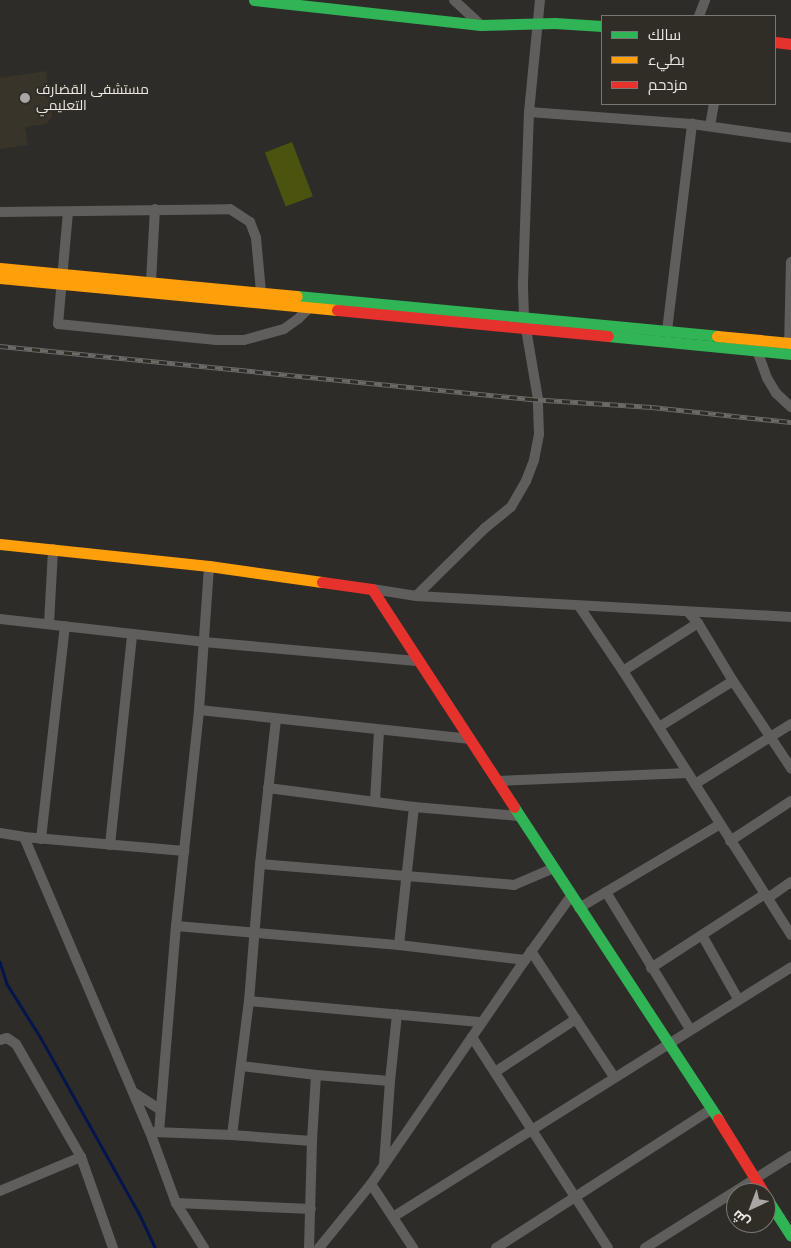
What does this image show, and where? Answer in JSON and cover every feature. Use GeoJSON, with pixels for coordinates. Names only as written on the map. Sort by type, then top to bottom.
{"type":"FeatureCollection","features":[{"type":"Feature","properties":{"kind":"main road"},"geometry":{"type":"LineString","coordinates":[[254,0],[481,25],[601,26]]}},
{"type":"Feature","properties":{"kind":"main road"},"geometry":{"type":"LineString","coordinates":[[776,42],[791,44]]}},
{"type":"Feature","properties":{"kind":"main road"},"geometry":{"type":"LineString","coordinates":[[0,268],[62,279],[308,309],[527,330],[755,345]]}},
{"type":"Feature","properties":{"kind":"main road"},"geometry":{"type":"LineString","coordinates":[[0,278],[152,282],[667,331],[790,349]]}},
{"type":"Feature","properties":{"kind":"main road"},"geometry":{"type":"LineString","coordinates":[[0,544],[209,566],[372,589],[669,1043],[757,1183]]}},
{"type":"Feature","properties":{"kind":"main road"},"geometry":{"type":"LineString","coordinates":[[776,1213],[791,1236]]}},
{"type":"Feature","properties":{"kind":"street"},"geometry":{"type":"LineString","coordinates":[[454,0],[481,25]]}},
{"type":"Feature","properties":{"kind":"street"},"geometry":{"type":"LineString","coordinates":[[416,596],[485,528],[511,507],[526,481],[534,460],[539,434],[538,399],[524,317],[523,283],[529,112],[540,0]]}},
{"type":"Feature","properties":{"kind":"street"},"geometry":{"type":"LineString","coordinates":[[699,15],[705,0]]}},
{"type":"Feature","properties":{"kind":"street"},"geometry":{"type":"LineString","coordinates":[[710,126],[714,105]]}},
{"type":"Feature","properties":{"kind":"street"},"geometry":{"type":"LineString","coordinates":[[529,112],[692,124],[791,138]]}},
{"type":"Feature","properties":{"kind":"street"},"geometry":{"type":"LineString","coordinates":[[667,331],[692,124]]}},
{"type":"Feature","properties":{"kind":"street"},"geometry":{"type":"LineString","coordinates":[[152,282],[155,209]]}},
{"type":"Feature","properties":{"kind":"street"},"geometry":{"type":"LineString","coordinates":[[0,212],[230,209],[250,222],[256,238],[262,292]]}},
{"type":"Feature","properties":{"kind":"street"},"geometry":{"type":"LineString","coordinates":[[68,212],[57,322],[64,325],[216,340],[244,340],[284,329],[308,309],[312,297]]}},
{"type":"Feature","properties":{"kind":"street"},"geometry":{"type":"LineString","coordinates":[[790,349],[791,262]]}},
{"type":"Feature","properties":{"kind":"street"},"geometry":{"type":"LineString","coordinates":[[755,345],[767,378],[776,393],[791,407]]}},
{"type":"Feature","properties":{"kind":"street"},"geometry":{"type":"LineString","coordinates":[[49,624],[54,549]]}},
{"type":"Feature","properties":{"kind":"street"},"geometry":{"type":"LineString","coordinates":[[155,1132],[161,1110],[176,926],[199,710],[209,566]]}},
{"type":"Feature","properties":{"kind":"street"},"geometry":{"type":"LineString","coordinates":[[372,589],[416,596],[791,617]]}},
{"type":"Feature","properties":{"kind":"street"},"geometry":{"type":"LineString","coordinates":[[579,606],[623,670],[719,825],[791,935]]}},
{"type":"Feature","properties":{"kind":"street"},"geometry":{"type":"LineString","coordinates":[[688,612],[698,624],[733,681],[791,768]]}},
{"type":"Feature","properties":{"kind":"street"},"geometry":{"type":"LineString","coordinates":[[0,618],[204,642],[419,661]]}},
{"type":"Feature","properties":{"kind":"street"},"geometry":{"type":"LineString","coordinates":[[623,670],[698,624]]}},
{"type":"Feature","properties":{"kind":"street"},"geometry":{"type":"LineString","coordinates":[[41,839],[65,626]]}},
{"type":"Feature","properties":{"kind":"street"},"geometry":{"type":"LineString","coordinates":[[110,845],[132,634]]}},
{"type":"Feature","properties":{"kind":"street"},"geometry":{"type":"LineString","coordinates":[[659,727],[733,681]]}},
{"type":"Feature","properties":{"kind":"street"},"geometry":{"type":"LineString","coordinates":[[199,710],[276,720],[470,739]]}},
{"type":"Feature","properties":{"kind":"street"},"geometry":{"type":"LineString","coordinates":[[232,1135],[249,1001],[260,864],[276,720]]}},
{"type":"Feature","properties":{"kind":"street"},"geometry":{"type":"LineString","coordinates":[[695,784],[791,724]]}},
{"type":"Feature","properties":{"kind":"street"},"geometry":{"type":"LineString","coordinates":[[374,802],[379,730]]}},
{"type":"Feature","properties":{"kind":"street"},"geometry":{"type":"LineString","coordinates":[[497,781],[688,773]]}},
{"type":"Feature","properties":{"kind":"street"},"geometry":{"type":"LineString","coordinates":[[268,788],[414,807],[519,816]]}},
{"type":"Feature","properties":{"kind":"street"},"geometry":{"type":"LineString","coordinates":[[730,841],[791,801]]}},
{"type":"Feature","properties":{"kind":"street"},"geometry":{"type":"LineString","coordinates":[[400,945],[414,807]]}},
{"type":"Feature","properties":{"kind":"street"},"geometry":{"type":"LineString","coordinates":[[579,908],[719,825]]}},
{"type":"Feature","properties":{"kind":"street"},"geometry":{"type":"LineString","coordinates":[[0,833],[41,839],[184,852]]}},
{"type":"Feature","properties":{"kind":"street"},"geometry":{"type":"LineString","coordinates":[[24,837],[133,1092],[155,1132],[176,1203],[204,1248]]}},
{"type":"Feature","properties":{"kind":"street"},"geometry":{"type":"LineString","coordinates":[[260,864],[514,885],[554,868]]}},
{"type":"Feature","properties":{"kind":"street"},"geometry":{"type":"LineString","coordinates":[[651,968],[791,882]]}},
{"type":"Feature","properties":{"kind":"street"},"geometry":{"type":"LineString","coordinates":[[606,892],[690,1029]]}},
{"type":"Feature","properties":{"kind":"street"},"geometry":{"type":"LineString","coordinates":[[319,1248],[384,1165],[524,960],[572,896]]}},
{"type":"Feature","properties":{"kind":"street"},"geometry":{"type":"LineString","coordinates":[[176,926],[254,931],[400,945],[524,960]]}},
{"type":"Feature","properties":{"kind":"street"},"geometry":{"type":"LineString","coordinates":[[702,935],[738,999]]}},
{"type":"Feature","properties":{"kind":"street"},"geometry":{"type":"LineString","coordinates":[[531,951],[614,1077]]}},
{"type":"Feature","properties":{"kind":"street"},"geometry":{"type":"LineString","coordinates":[[393,1217],[791,967]]}},
{"type":"Feature","properties":{"kind":"street"},"geometry":{"type":"LineString","coordinates":[[249,1001],[482,1022]]}},
{"type":"Feature","properties":{"kind":"street"},"geometry":{"type":"LineString","coordinates":[[384,1165],[397,1014]]}},
{"type":"Feature","properties":{"kind":"street"},"geometry":{"type":"LineString","coordinates":[[495,1072],[576,1018]]}},
{"type":"Feature","properties":{"kind":"street"},"geometry":{"type":"LineString","coordinates":[[0,1040],[8,1038],[16,1044],[81,1157],[114,1248]]}},
{"type":"Feature","properties":{"kind":"street"},"geometry":{"type":"LineString","coordinates":[[472,1038],[608,1248]]}},
{"type":"Feature","properties":{"kind":"street"},"geometry":{"type":"LineString","coordinates":[[241,1066],[390,1081]]}},
{"type":"Feature","properties":{"kind":"street"},"geometry":{"type":"LineString","coordinates":[[309,1248],[316,1075]]}},
{"type":"Feature","properties":{"kind":"street"},"geometry":{"type":"LineString","coordinates":[[133,1092],[161,1110]]}},
{"type":"Feature","properties":{"kind":"street"},"geometry":{"type":"LineString","coordinates":[[496,1248],[712,1110]]}},
{"type":"Feature","properties":{"kind":"street"},"geometry":{"type":"LineString","coordinates":[[155,1132],[312,1141]]}},
{"type":"Feature","properties":{"kind":"street"},"geometry":{"type":"LineString","coordinates":[[646,1248],[791,1156]]}},
{"type":"Feature","properties":{"kind":"street"},"geometry":{"type":"LineString","coordinates":[[0,1191],[81,1157]]}},
{"type":"Feature","properties":{"kind":"street"},"geometry":{"type":"LineString","coordinates":[[370,1184],[413,1248]]}},
{"type":"Feature","properties":{"kind":"street"},"geometry":{"type":"LineString","coordinates":[[176,1203],[311,1209]]}},
{"type":"Feature","properties":{"kind":"shaded area","name":"مستشفى القضارف التعليمي"},"geometry":{"type":"Polygon","coordinates":[[[46,71],[52,117],[46,124],[25,127],[28,145],[0,149],[0,78],[46,71]]]}},
{"type":"Feature","properties":{"kind":"green space"},"geometry":{"type":"Polygon","coordinates":[[[292,142],[313,196],[286,207],[265,152],[292,142]]]}},
{"type":"Feature","properties":{"kind":"waterway"},"geometry":{"type":"LineString","coordinates":[[0,962],[7,984],[41,1038],[139,1213],[155,1248]]}},
{"type":"Feature","properties":{"kind":"railway"},"geometry":{"type":"LineString","coordinates":[[0,346],[530,399],[652,407],[791,422]]}},
{"type":"Feature","properties":{"kind":"traffic: fast"},"geometry":{"type":"LineString","coordinates":[[254,0],[481,25],[555,23],[601,26]]}},
{"type":"Feature","properties":{"kind":"traffic: fast"},"geometry":{"type":"LineString","coordinates":[[297,296],[717,336]]}},
{"type":"Feature","properties":{"kind":"traffic: fast"},"geometry":{"type":"LineString","coordinates":[[608,336],[791,354]]}},
{"type":"Feature","properties":{"kind":"traffic: fast"},"geometry":{"type":"LineString","coordinates":[[514,807],[718,1119]]}},
{"type":"Feature","properties":{"kind":"traffic: fast"},"geometry":{"type":"LineString","coordinates":[[776,1213],[791,1236]]}},
{"type":"Feature","properties":{"kind":"traffic: slow"},"geometry":{"type":"LineString","coordinates":[[0,268],[297,296]]}},
{"type":"Feature","properties":{"kind":"traffic: slow"},"geometry":{"type":"LineString","coordinates":[[0,278],[337,310]]}},
{"type":"Feature","properties":{"kind":"traffic: slow"},"geometry":{"type":"LineString","coordinates":[[717,336],[791,343]]}},
{"type":"Feature","properties":{"kind":"traffic: slow"},"geometry":{"type":"LineString","coordinates":[[0,544],[209,566],[322,582]]}},
{"type":"Feature","properties":{"kind":"traffic: jam"},"geometry":{"type":"LineString","coordinates":[[776,42],[791,44]]}},
{"type":"Feature","properties":{"kind":"traffic: jam"},"geometry":{"type":"LineString","coordinates":[[337,310],[608,336]]}},
{"type":"Feature","properties":{"kind":"traffic: jam"},"geometry":{"type":"LineString","coordinates":[[322,582],[372,589],[514,807]]}},
{"type":"Feature","properties":{"kind":"traffic: jam"},"geometry":{"type":"LineString","coordinates":[[718,1119],[758,1183]]}},
{"type":"Feature","properties":{"kind":"place","name":"مستشفى القضارف التعليمي"},"geometry":{"type":"Point","coordinates":[25,98]}}]}
